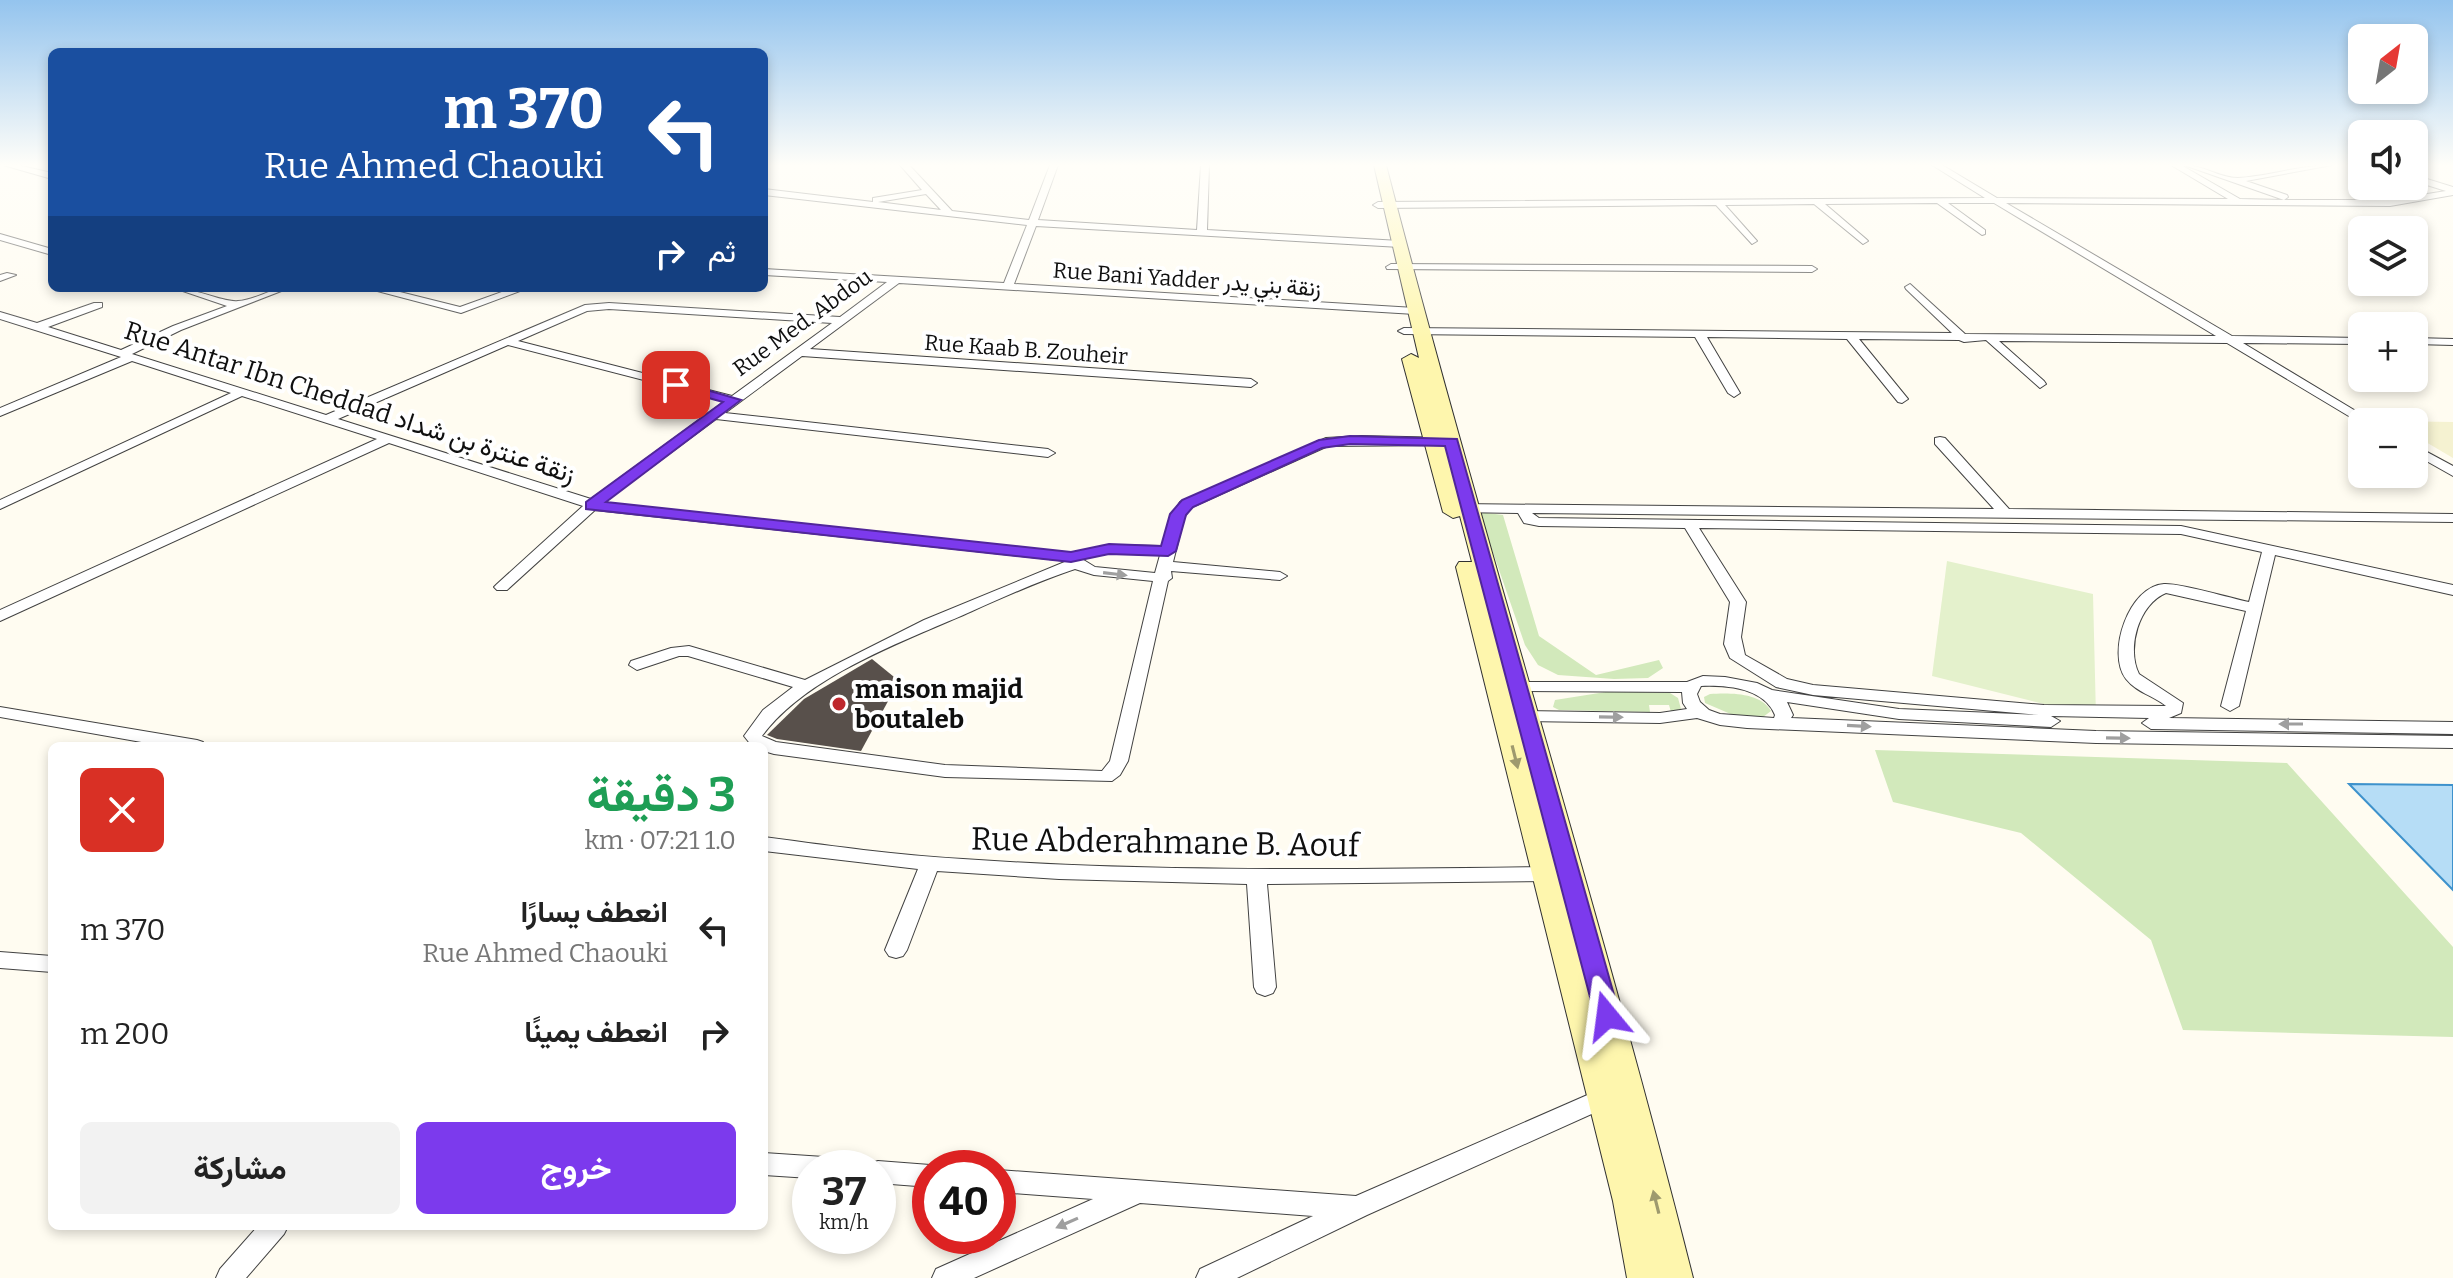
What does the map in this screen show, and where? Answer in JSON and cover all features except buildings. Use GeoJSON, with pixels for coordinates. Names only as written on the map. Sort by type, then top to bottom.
{"type":"FeatureCollection","features":[{"type":"Feature","properties":{"kind":"street"},"geometry":{"type":"LineString","coordinates":[[1008,287],[1032,225]]}},
{"type":"Feature","properties":{"kind":"street"},"geometry":{"type":"LineString","coordinates":[[1061,225],[1202,233],[1395,255],[1812,269]]}},
{"type":"Feature","properties":{"kind":"street"},"geometry":{"type":"LineString","coordinates":[[1202,225],[1202,233]]}},
{"type":"Feature","properties":{"kind":"street"},"geometry":{"type":"LineString","coordinates":[[1389,225],[1410,321],[1617,1095],[1632,1201],[1667,1277]]}},
{"type":"Feature","properties":{"kind":"street"},"geometry":{"type":"LineString","coordinates":[[1738,225],[1752,241]]}},
{"type":"Feature","properties":{"kind":"street"},"geometry":{"type":"LineString","coordinates":[[1844,225],[1863,241]]}},
{"type":"Feature","properties":{"kind":"street"},"geometry":{"type":"LineString","coordinates":[[1972,225],[1982,232]]}},
{"type":"Feature","properties":{"kind":"street"},"geometry":{"type":"LineString","coordinates":[[2034,225],[2348,410]]}},
{"type":"Feature","properties":{"kind":"street"},"geometry":{"type":"LineString","coordinates":[[0,237],[48,251]]}},
{"type":"Feature","properties":{"kind":"street","name":"Rue Bani Yadder زنقة بني يدر"},"geometry":{"type":"LineString","coordinates":[[768,272],[1008,287],[1410,321],[1699,334],[2348,341]]}},
{"type":"Feature","properties":{"kind":"street","name":"Rue Med. Abdou"},"geometry":{"type":"LineString","coordinates":[[502,587],[592,505],[897,280]]}},
{"type":"Feature","properties":{"kind":"street"},"geometry":{"type":"LineString","coordinates":[[1910,287],[1964,339]]}},
{"type":"Feature","properties":{"kind":"street"},"geometry":{"type":"LineString","coordinates":[[193,292],[238,305]]}},
{"type":"Feature","properties":{"kind":"street"},"geometry":{"type":"LineString","coordinates":[[0,412],[127,356],[161,335],[273,292]]}},
{"type":"Feature","properties":{"kind":"street"},"geometry":{"type":"LineString","coordinates":[[387,292],[461,310],[512,292]]}},
{"type":"Feature","properties":{"kind":"street"},"geometry":{"type":"LineString","coordinates":[[35,327],[98,305]]}},
{"type":"Feature","properties":{"kind":"street"},"geometry":{"type":"LineString","coordinates":[[327,419],[571,312],[594,307],[840,320]]}},
{"type":"Feature","properties":{"kind":"street","name":"Rue Antar Ibn Cheddad زنقة عنترة بن شداد"},"geometry":{"type":"LineString","coordinates":[[5,319],[592,505],[1074,560]]}},
{"type":"Feature","properties":{"kind":"street"},"geometry":{"type":"LineString","coordinates":[[1699,334],[1734,393]]}},
{"type":"Feature","properties":{"kind":"street"},"geometry":{"type":"LineString","coordinates":[[1851,337],[1902,399]]}},
{"type":"Feature","properties":{"kind":"street"},"geometry":{"type":"LineString","coordinates":[[1991,339],[2040,384]]}},
{"type":"Feature","properties":{"kind":"street","name":"Rue Med. Abdou"},"geometry":{"type":"LineString","coordinates":[[505,341],[734,400]]}},
{"type":"Feature","properties":{"kind":"street"},"geometry":{"type":"LineString","coordinates":[[2428,341],[2453,342]]}},
{"type":"Feature","properties":{"kind":"street","name":"Rue Kaab B. Zouheir"},"geometry":{"type":"LineString","coordinates":[[798,352],[1251,383]]}},
{"type":"Feature","properties":{"kind":"street"},"geometry":{"type":"LineString","coordinates":[[0,505],[242,392]]}},
{"type":"Feature","properties":{"kind":"street"},"geometry":{"type":"LineString","coordinates":[[713,415],[1048,453]]}},
{"type":"Feature","properties":{"kind":"street"},"geometry":{"type":"LineString","coordinates":[[0,616],[388,439]]}},
{"type":"Feature","properties":{"kind":"street"},"geometry":{"type":"LineString","coordinates":[[768,746],[945,771],[1085,778],[1110,775],[1117,767],[1122,751],[1178,514],[1187,503],[1319,445],[1350,440],[1442,441]]}},
{"type":"Feature","properties":{"kind":"street"},"geometry":{"type":"LineString","coordinates":[[1940,441],[2005,513]]}},
{"type":"Feature","properties":{"kind":"street"},"geometry":{"type":"LineString","coordinates":[[2428,457],[2453,472]]}},
{"type":"Feature","properties":{"kind":"street"},"geometry":{"type":"LineString","coordinates":[[1460,508],[2453,518]]}},
{"type":"Feature","properties":{"kind":"street"},"geometry":{"type":"LineString","coordinates":[[1523,509],[1528,520],[1535,522],[2181,530],[2453,590]]}},
{"type":"Feature","properties":{"kind":"street"},"geometry":{"type":"LineString","coordinates":[[1689,523],[1737,599],[1739,611],[1730,645],[1738,658],[1782,683],[1813,690],[2044,710],[2166,713],[2175,709],[2174,703],[2133,677],[2127,667],[2128,636],[2139,605],[2152,592],[2165,588],[2255,608]]}},
{"type":"Feature","properties":{"kind":"street"},"geometry":{"type":"LineString","coordinates":[[2230,706],[2270,548]]}},
{"type":"Feature","properties":{"kind":"street"},"geometry":{"type":"LineString","coordinates":[[759,742],[753,736],[760,724],[807,686],[886,644],[1074,560],[1109,549],[1166,565],[1280,576]]}},
{"type":"Feature","properties":{"kind":"street"},"geometry":{"type":"LineString","coordinates":[[1074,560],[1094,571],[1166,565]]}},
{"type":"Feature","properties":{"kind":"street"},"geometry":{"type":"LineString","coordinates":[[637,665],[677,651],[689,651],[807,686]]}},
{"type":"Feature","properties":{"kind":"street"},"geometry":{"type":"LineString","coordinates":[[1700,712],[1689,699],[1692,687],[1699,681],[1719,682],[1873,712],[1959,717],[2453,728]]}},
{"type":"Feature","properties":{"kind":"street"},"geometry":{"type":"LineString","coordinates":[[1507,687],[1692,687]]}},
{"type":"Feature","properties":{"kind":"street"},"geometry":{"type":"LineString","coordinates":[[1769,694],[1782,707],[1784,717],[1781,721]]}},
{"type":"Feature","properties":{"kind":"street"},"geometry":{"type":"LineString","coordinates":[[0,712],[174,742]]}},
{"type":"Feature","properties":{"kind":"street"},"geometry":{"type":"LineString","coordinates":[[1515,716],[1660,718],[1700,712],[1734,720],[2096,737],[2453,742]]}},
{"type":"Feature","properties":{"kind":"street","name":"Rue Abderahmane B. Aouf"},"geometry":{"type":"LineString","coordinates":[[768,845],[929,866],[1040,873],[1256,876],[1556,874]]}},
{"type":"Feature","properties":{"kind":"street"},"geometry":{"type":"LineString","coordinates":[[896,950],[929,866]]}},
{"type":"Feature","properties":{"kind":"street"},"geometry":{"type":"LineString","coordinates":[[1256,876],[1265,987]]}},
{"type":"Feature","properties":{"kind":"street"},"geometry":{"type":"LineString","coordinates":[[0,960],[48,964]]}},
{"type":"Feature","properties":{"kind":"street"},"geometry":{"type":"LineString","coordinates":[[1209,1278],[1358,1207],[1617,1095]]}},
{"type":"Feature","properties":{"kind":"street"},"geometry":{"type":"LineString","coordinates":[[768,1164],[792,1166]]}},
{"type":"Feature","properties":{"kind":"street"},"geometry":{"type":"LineString","coordinates":[[1016,1182],[1358,1207]]}},
{"type":"Feature","properties":{"kind":"street"},"geometry":{"type":"LineString","coordinates":[[945,1278],[1138,1191]]}},
{"type":"Feature","properties":{"kind":"street"},"geometry":{"type":"LineString","coordinates":[[229,1278],[271,1230]]}},
{"type":"Feature","properties":{"kind":"shaded area"},"geometry":{"type":"Polygon","coordinates":[[[2428,422],[2453,422],[2453,458],[2428,443],[2428,422]]]}},
{"type":"Feature","properties":{"kind":"green space"},"geometry":{"type":"Polygon","coordinates":[[[1479,512],[1503,515],[1539,636],[1596,675],[1659,660],[1663,668],[1648,678],[1614,679],[1558,675],[1538,665],[1525,645],[1479,512]]]}},
{"type":"Feature","properties":{"kind":"green space"},"geometry":{"type":"Polygon","coordinates":[[[1947,561],[2093,594],[2096,717],[1932,676],[1947,561]]]}},
{"type":"Feature","properties":{"kind":"green space"},"geometry":{"type":"Polygon","coordinates":[[[1612,691],[1670,693],[1678,698],[1681,709],[1671,712],[1669,705],[1649,705],[1650,712],[1559,710],[1553,707],[1555,700],[1612,691]]]}},
{"type":"Feature","properties":{"kind":"green space"},"geometry":{"type":"Polygon","coordinates":[[[1710,694],[1752,697],[1771,711],[1763,717],[1733,715],[1705,703],[1704,697],[1710,694]]]}},
{"type":"Feature","properties":{"kind":"green space"},"geometry":{"type":"Polygon","coordinates":[[[1875,750],[2287,763],[2453,947],[2453,1037],[2183,1030],[2151,940],[2021,833],[1893,802],[1875,750]]]}},
{"type":"Feature","properties":{"kind":"water"},"geometry":{"type":"Polygon","coordinates":[[[2349,784],[2453,785],[2453,890],[2349,784]]]}},
{"type":"Feature","properties":{"kind":"place","name":"maison majid boutaleb"},"geometry":{"type":"Point","coordinates":[839,704]}},
{"type":"Feature","properties":{"kind":"route"},"geometry":{"type":"LineString","coordinates":[[676,385],[734,400],[592,505],[625,511],[1071,557],[1109,549],[1168,551],[1178,514],[1187,503],[1319,445],[1350,440],[1452,442],[1607,1016]]}}]}
